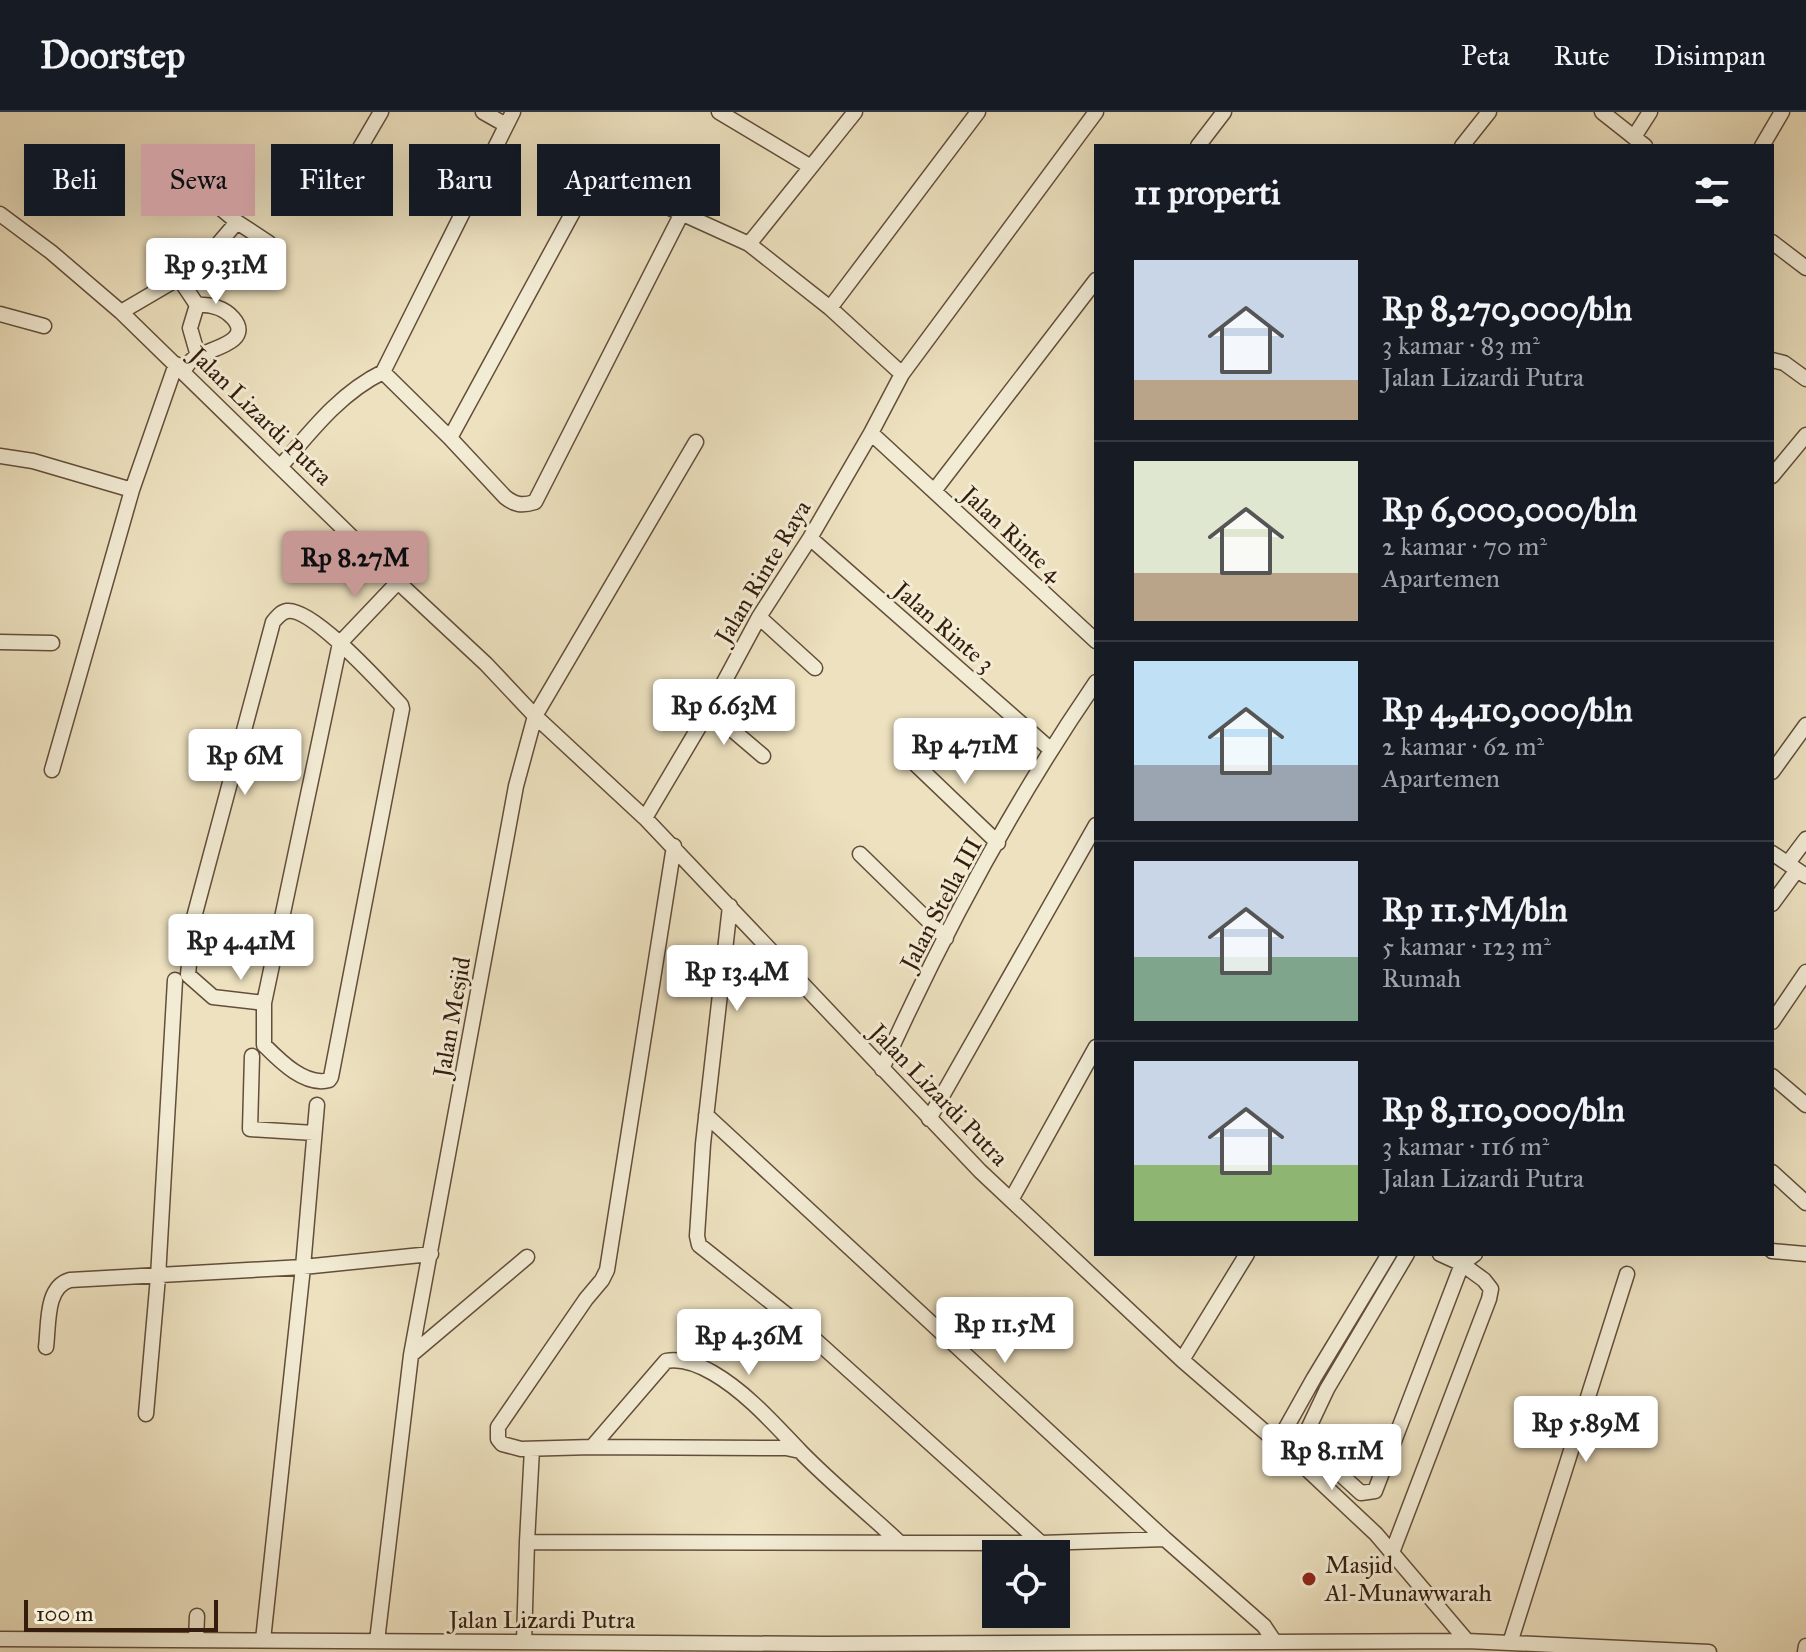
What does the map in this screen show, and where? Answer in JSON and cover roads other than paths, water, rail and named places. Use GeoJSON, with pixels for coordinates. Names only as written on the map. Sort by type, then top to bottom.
{"type":"FeatureCollection","features":[{"type":"Feature","properties":{"kind":"street"},"geometry":{"type":"LineString","coordinates":[[362,144],[381,112]]}},
{"type":"Feature","properties":{"kind":"street"},"geometry":{"type":"LineString","coordinates":[[281,466],[323,416],[361,382],[383,372],[510,118],[483,112]]}},
{"type":"Feature","properties":{"kind":"street"},"geometry":{"type":"LineString","coordinates":[[749,244],[855,112]]}},
{"type":"Feature","properties":{"kind":"street"},"geometry":{"type":"LineString","coordinates":[[830,308],[978,112]]}},
{"type":"Feature","properties":{"kind":"street","name":"Jalan Rinte Raya"},"geometry":{"type":"LineString","coordinates":[[645,818],[759,617],[810,538],[871,433],[902,374],[1096,112]]}},
{"type":"Feature","properties":{"kind":"street"},"geometry":{"type":"LineString","coordinates":[[1200,144],[1224,112]]}},
{"type":"Feature","properties":{"kind":"street"},"geometry":{"type":"LineString","coordinates":[[1464,144],[1489,112]]}},
{"type":"Feature","properties":{"kind":"street"},"geometry":{"type":"LineString","coordinates":[[1602,112],[1640,142],[1650,112]]}},
{"type":"Feature","properties":{"kind":"street"},"geometry":{"type":"LineString","coordinates":[[1763,144],[1782,112]]}},
{"type":"Feature","properties":{"kind":"street"},"geometry":{"type":"LineString","coordinates":[[721,113],[811,167]]}},
{"type":"Feature","properties":{"kind":"street","name":"Jalan Lizardi Putra"},"geometry":{"type":"LineString","coordinates":[[0,214],[51,252],[121,312],[486,664],[535,716],[674,846],[929,1119],[1182,1360],[1294,1457],[1376,1534],[1467,1641]]}},
{"type":"Feature","properties":{"kind":"street"},"geometry":{"type":"LineString","coordinates":[[230,216],[269,243]]}},
{"type":"Feature","properties":{"kind":"street"},"geometry":{"type":"LineString","coordinates":[[450,438],[571,216]]}},
{"type":"Feature","properties":{"kind":"street"},"geometry":{"type":"LineString","coordinates":[[383,372],[514,503],[525,505],[535,502],[680,216]]}},
{"type":"Feature","properties":{"kind":"street"},"geometry":{"type":"LineString","coordinates":[[688,216],[749,244],[830,308],[902,374]]}},
{"type":"Feature","properties":{"kind":"street"},"geometry":{"type":"LineString","coordinates":[[121,312],[179,278],[207,257],[237,222]]}},
{"type":"Feature","properties":{"kind":"street"},"geometry":{"type":"LineString","coordinates":[[1774,244],[1806,268]]}},
{"type":"Feature","properties":{"kind":"street"},"geometry":{"type":"LineString","coordinates":[[179,278],[197,305]]}},
{"type":"Feature","properties":{"kind":"street"},"geometry":{"type":"LineString","coordinates":[[934,491],[1094,283]]}},
{"type":"Feature","properties":{"kind":"street"},"geometry":{"type":"LineString","coordinates":[[197,305],[190,328],[198,356]]}},
{"type":"Feature","properties":{"kind":"street"},"geometry":{"type":"LineString","coordinates":[[52,770],[132,490],[179,368],[198,356],[230,343],[238,330],[231,315],[207,305],[197,305]]}},
{"type":"Feature","properties":{"kind":"street"},"geometry":{"type":"LineString","coordinates":[[0,314],[44,326]]}},
{"type":"Feature","properties":{"kind":"street"},"geometry":{"type":"LineString","coordinates":[[1774,360],[1784,363],[1806,379]]}},
{"type":"Feature","properties":{"kind":"street","name":"Jalan Rinte 4"},"geometry":{"type":"LineString","coordinates":[[871,433],[1094,639]]}},
{"type":"Feature","properties":{"kind":"street"},"geometry":{"type":"LineString","coordinates":[[1774,474],[1806,435]]}},
{"type":"Feature","properties":{"kind":"street","name":"Jalan Mesjid"},"geometry":{"type":"LineString","coordinates":[[377,1641],[411,1355],[516,786],[535,716],[696,442]]}},
{"type":"Feature","properties":{"kind":"street"},"geometry":{"type":"LineString","coordinates":[[0,456],[33,461],[132,490]]}},
{"type":"Feature","properties":{"kind":"street","name":"Jalan Rinte 3"},"geometry":{"type":"LineString","coordinates":[[810,538],[1050,749]]}},
{"type":"Feature","properties":{"kind":"street"},"geometry":{"type":"LineString","coordinates":[[264,1003],[213,997],[188,975],[193,921],[273,622],[280,613],[288,610],[296,612],[340,643],[402,709],[329,1080],[322,1082],[285,1065],[264,1045],[264,1003],[340,643],[398,582]]}},
{"type":"Feature","properties":{"kind":"street"},"geometry":{"type":"LineString","coordinates":[[759,617],[815,668]]}},
{"type":"Feature","properties":{"kind":"street"},"geometry":{"type":"LineString","coordinates":[[0,642],[52,643]]}},
{"type":"Feature","properties":{"kind":"street","name":"Jalan Stella III"},"geometry":{"type":"LineString","coordinates":[[882,1069],[946,938],[998,843],[1050,749],[1094,685]]}},
{"type":"Feature","properties":{"kind":"street"},"geometry":{"type":"LineString","coordinates":[[709,710],[763,756]]}},
{"type":"Feature","properties":{"kind":"street"},"geometry":{"type":"LineString","coordinates":[[1774,769],[1806,725]]}},
{"type":"Feature","properties":{"kind":"street"},"geometry":{"type":"LineString","coordinates":[[907,756],[998,843]]}},
{"type":"Feature","properties":{"kind":"street"},"geometry":{"type":"LineString","coordinates":[[929,1119],[1094,829]]}},
{"type":"Feature","properties":{"kind":"street"},"geometry":{"type":"LineString","coordinates":[[1774,901],[1797,870],[1806,839]]}},
{"type":"Feature","properties":{"kind":"street"},"geometry":{"type":"LineString","coordinates":[[674,846],[607,1270],[498,1427],[498,1439],[502,1444],[521,1449],[786,1448],[800,1451]]}},
{"type":"Feature","properties":{"kind":"street"},"geometry":{"type":"LineString","coordinates":[[860,854],[946,938]]}},
{"type":"Feature","properties":{"kind":"street"},"geometry":{"type":"LineString","coordinates":[[1774,854],[1797,870]]}},
{"type":"Feature","properties":{"kind":"street"},"geometry":{"type":"LineString","coordinates":[[730,906],[706,1115],[700,1181],[699,1245],[792,1319],[1038,1540]]}},
{"type":"Feature","properties":{"kind":"street"},"geometry":{"type":"LineString","coordinates":[[1774,1019],[1806,972]]}},
{"type":"Feature","properties":{"kind":"street"},"geometry":{"type":"LineString","coordinates":[[146,1414],[158,1277],[175,980]]}},
{"type":"Feature","properties":{"kind":"street"},"geometry":{"type":"LineString","coordinates":[[1011,1200],[1094,1051]]}},
{"type":"Feature","properties":{"kind":"street"},"geometry":{"type":"LineString","coordinates":[[252,1056],[250,1129],[314,1133]]}},
{"type":"Feature","properties":{"kind":"street"},"geometry":{"type":"LineString","coordinates":[[1774,1078],[1806,1105]]}},
{"type":"Feature","properties":{"kind":"street"},"geometry":{"type":"LineString","coordinates":[[263,1640],[317,1105]]}},
{"type":"Feature","properties":{"kind":"street"},"geometry":{"type":"LineString","coordinates":[[706,1115],[1165,1539],[1264,1626],[1274,1641]]}},
{"type":"Feature","properties":{"kind":"street"},"geometry":{"type":"LineString","coordinates":[[1774,1174],[1806,1203]]}},
{"type":"Feature","properties":{"kind":"street"},"geometry":{"type":"LineString","coordinates":[[1774,1251],[1806,1254]]}},
{"type":"Feature","properties":{"kind":"street"},"geometry":{"type":"LineString","coordinates":[[46,1347],[53,1295],[62,1282],[303,1267],[431,1254]]}},
{"type":"Feature","properties":{"kind":"street"},"geometry":{"type":"LineString","coordinates":[[1182,1360],[1246,1256]]}},
{"type":"Feature","properties":{"kind":"street"},"geometry":{"type":"LineString","coordinates":[[1277,1444],[1388,1256]]}},
{"type":"Feature","properties":{"kind":"street"},"geometry":{"type":"LineString","coordinates":[[1294,1457],[1327,1389],[1406,1256]]}},
{"type":"Feature","properties":{"kind":"street"},"geometry":{"type":"LineString","coordinates":[[1390,1548],[1491,1289],[1473,1272],[1444,1256]]}},
{"type":"Feature","properties":{"kind":"street"},"geometry":{"type":"LineString","coordinates":[[1303,1440],[1361,1493],[1375,1491],[1473,1272],[1475,1256]]}},
{"type":"Feature","properties":{"kind":"street"},"geometry":{"type":"LineString","coordinates":[[411,1355],[527,1257]]}},
{"type":"Feature","properties":{"kind":"street"},"geometry":{"type":"LineString","coordinates":[[1510,1643],[1627,1274]]}},
{"type":"Feature","properties":{"kind":"street"},"geometry":{"type":"LineString","coordinates":[[592,1447],[659,1367],[674,1359],[695,1364],[714,1373],[769,1418],[800,1451],[900,1543]]}},
{"type":"Feature","properties":{"kind":"street"},"geometry":{"type":"LineString","coordinates":[[1314,1378],[1327,1389]]}},
{"type":"Feature","properties":{"kind":"street"},"geometry":{"type":"LineString","coordinates":[[524,1642],[532,1449]]}},
{"type":"Feature","properties":{"kind":"street"},"geometry":{"type":"LineString","coordinates":[[1070,1542],[1165,1539]]}},
{"type":"Feature","properties":{"kind":"street"},"geometry":{"type":"LineString","coordinates":[[527,1542],[982,1543]]}},
{"type":"Feature","properties":{"kind":"street"},"geometry":{"type":"LineString","coordinates":[[196,1640],[197,1616]]}},
{"type":"Feature","properties":{"kind":"street","name":"Jalan Lizardi Putra"},"geometry":{"type":"LineString","coordinates":[[0,1639],[142,1646],[196,1640],[219,1646],[263,1640],[377,1641],[392,1647],[524,1642],[566,1647],[824,1648],[1467,1641],[1536,1648],[1709,1652]]}},
{"type":"Feature","properties":{"kind":"street"},"geometry":{"type":"LineString","coordinates":[[1805,1652],[1806,1646]]}},
{"type":"Feature","properties":{"kind":"place","name":"Masjid Al-Munawwarah"},"geometry":{"type":"Point","coordinates":[1309,1579]}}]}
